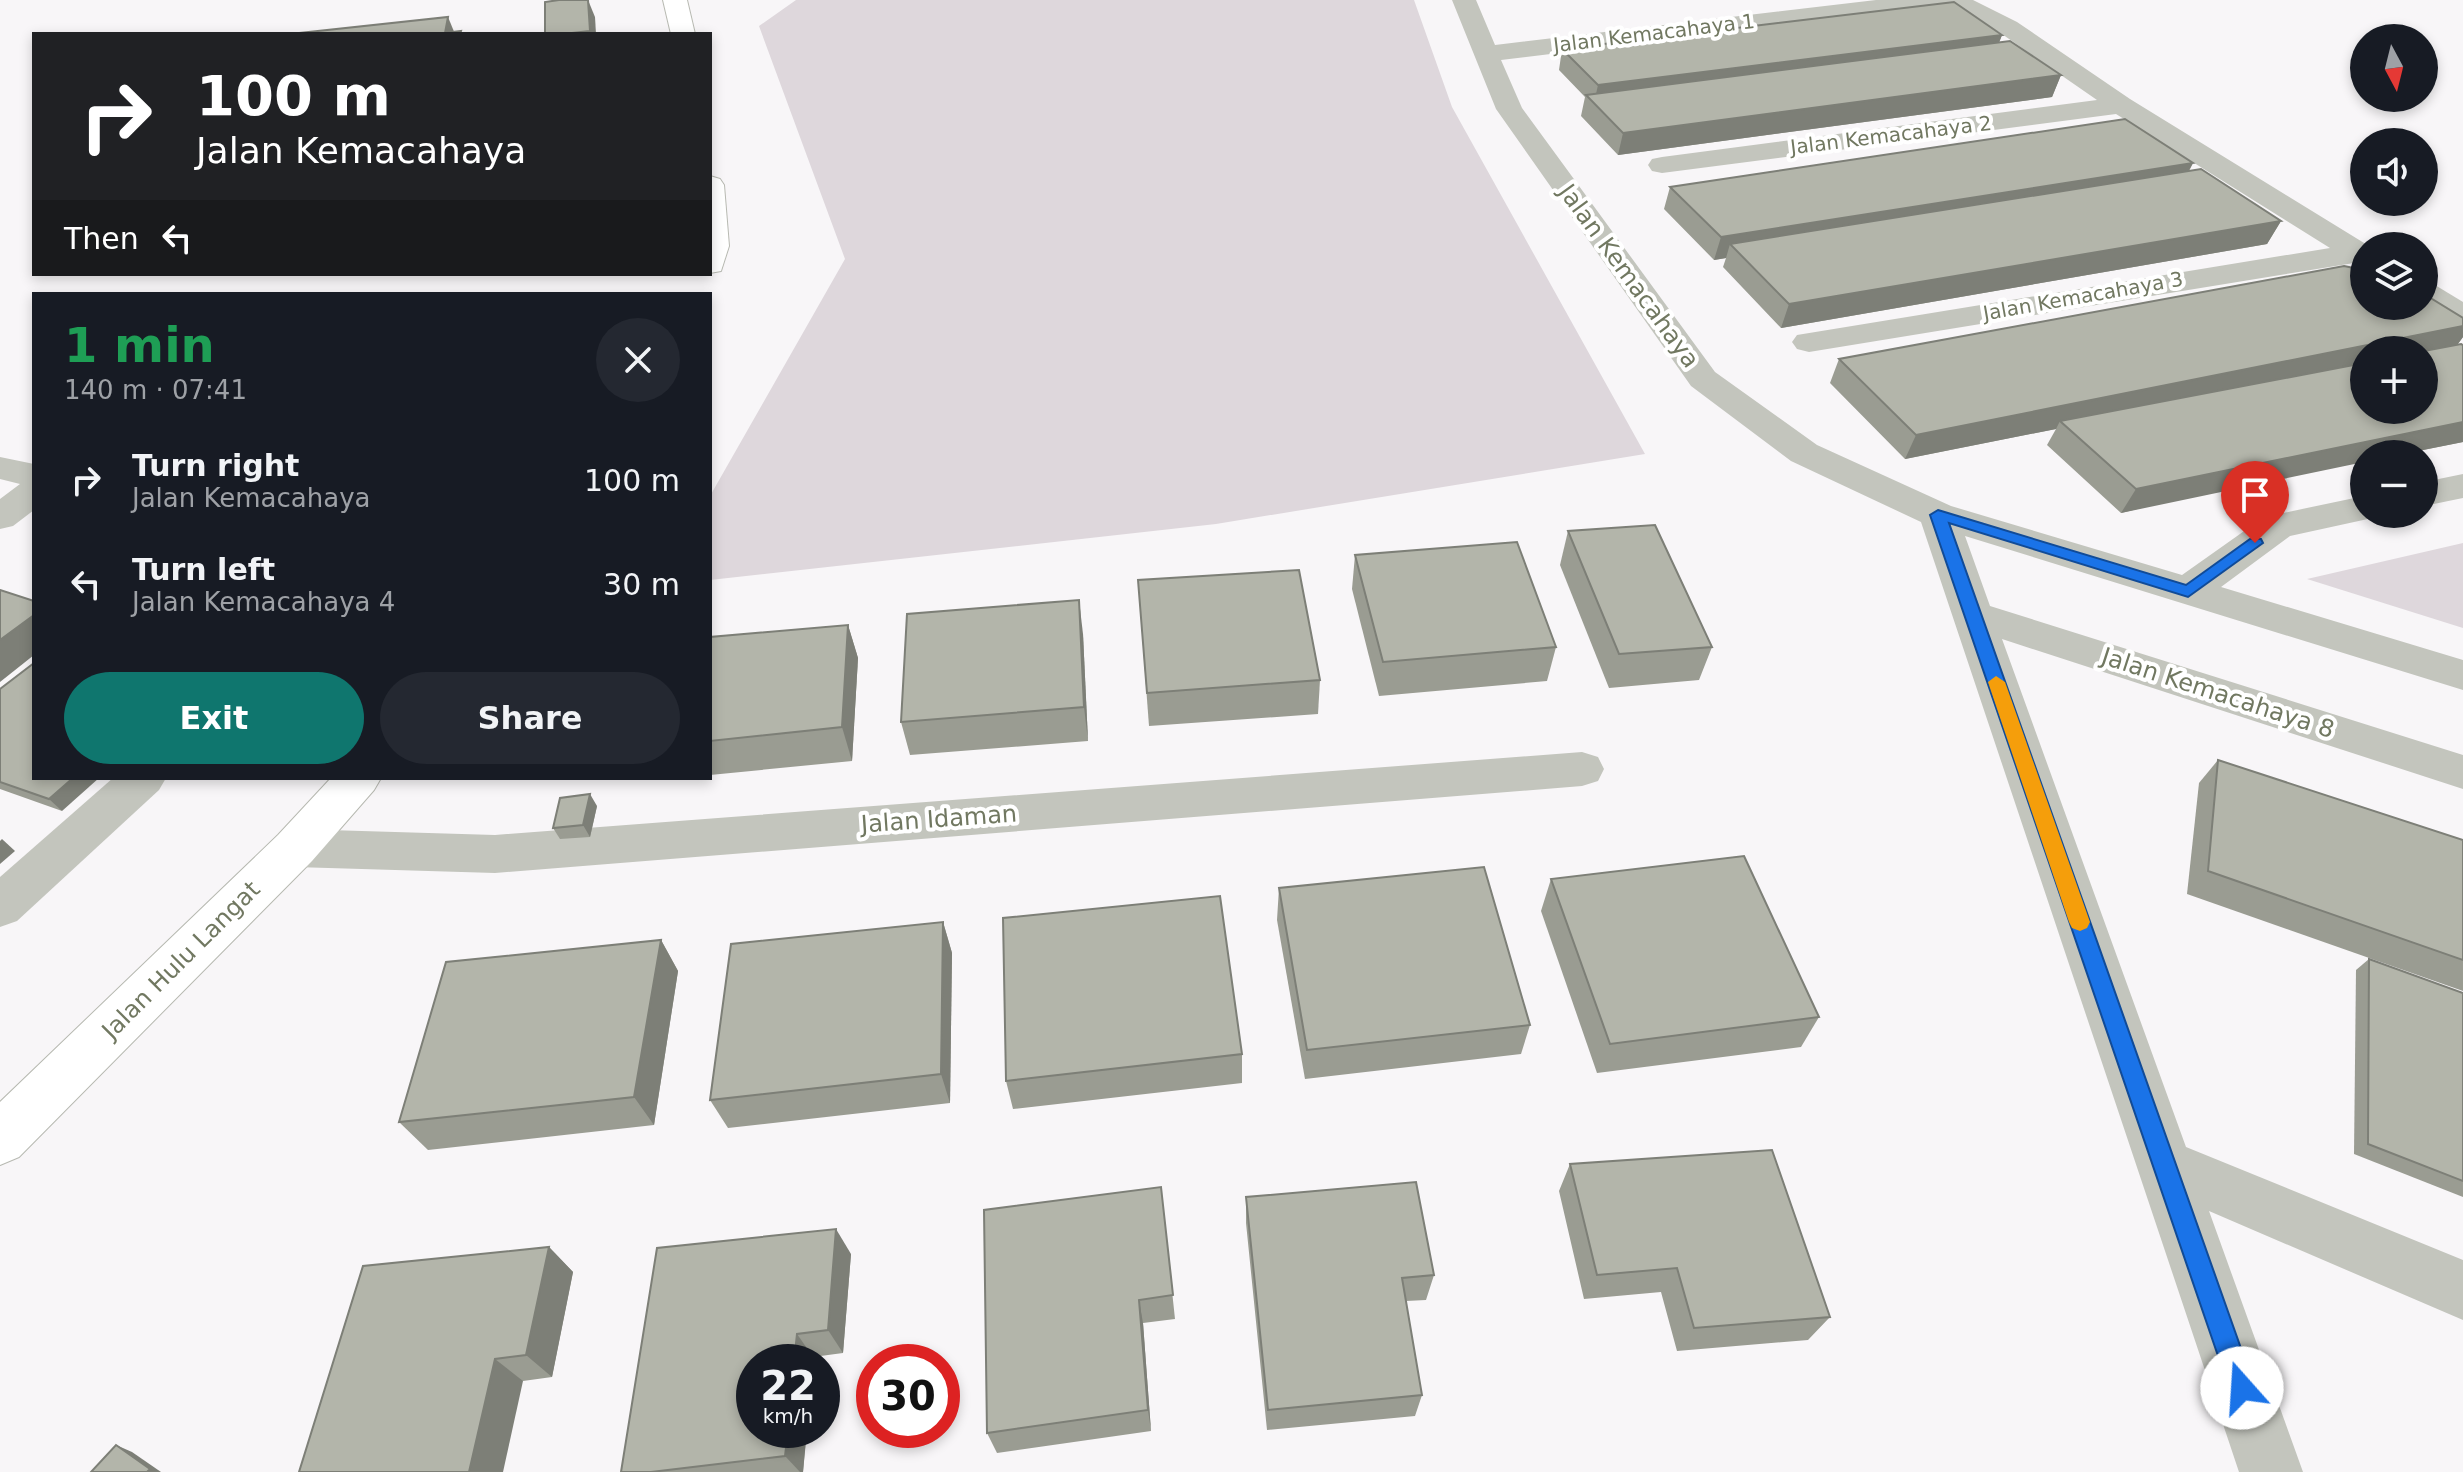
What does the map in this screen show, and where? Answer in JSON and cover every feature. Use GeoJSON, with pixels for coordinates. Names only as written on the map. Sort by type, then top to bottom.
{"type":"FeatureCollection","features":[{"type":"Feature","properties":{"kind":"main road"},"geometry":{"type":"LineString","coordinates":[[675,0],[683,32]]}},
{"type":"Feature","properties":{"kind":"main road"},"geometry":{"type":"LineString","coordinates":[[712,216],[712,255]]}},
{"type":"Feature","properties":{"kind":"main road","name":"Jalan Hulu Langat"},"geometry":{"type":"LineString","coordinates":[[0,1139],[295,848],[356,780]]}},
{"type":"Feature","properties":{"kind":"street","name":"Jalan Kemacahaya"},"geometry":{"type":"LineString","coordinates":[[1464,0],[1509,109],[1703,379],[1804,453],[1938,515],[2463,675]]}},
{"type":"Feature","properties":{"kind":"street","name":"Jalan Kemacahaya 1"},"geometry":{"type":"LineString","coordinates":[[1486,54],[1928,1],[1964,5],[2008,27],[2121,105]]}},
{"type":"Feature","properties":{"kind":"street","name":"Jalan Kemacahaya 2"},"geometry":{"type":"LineString","coordinates":[[1662,165],[2121,105]]}},
{"type":"Feature","properties":{"kind":"street"},"geometry":{"type":"LineString","coordinates":[[2121,105],[2350,247]]}},
{"type":"Feature","properties":{"kind":"street","name":"Jalan Kemacahaya 3"},"geometry":{"type":"LineString","coordinates":[[1809,342],[2350,256]]}},
{"type":"Feature","properties":{"kind":"street"},"geometry":{"type":"LineString","coordinates":[[2438,301],[2463,316]]}},
{"type":"Feature","properties":{"kind":"street"},"geometry":{"type":"LineString","coordinates":[[0,468],[32,476]]}},
{"type":"Feature","properties":{"kind":"street"},"geometry":{"type":"LineString","coordinates":[[2438,491],[2463,486]]}},
{"type":"Feature","properties":{"kind":"street"},"geometry":{"type":"LineString","coordinates":[[0,517],[32,493]]}},
{"type":"Feature","properties":{"kind":"street"},"geometry":{"type":"LineString","coordinates":[[2188,591],[2278,526],[2350,511]]}},
{"type":"Feature","properties":{"kind":"street"},"geometry":{"type":"LineString","coordinates":[[1938,515],[2271,1472]]}},
{"type":"Feature","properties":{"kind":"street","name":"Jalan Kemacahaya 8"},"geometry":{"type":"LineString","coordinates":[[1973,615],[2463,772]]}},
{"type":"Feature","properties":{"kind":"street","name":"Jalan Idaman"},"geometry":{"type":"LineString","coordinates":[[295,848],[495,854],[1582,769]]}},
{"type":"Feature","properties":{"kind":"street"},"geometry":{"type":"LineString","coordinates":[[0,907],[141,780]]}},
{"type":"Feature","properties":{"kind":"street"},"geometry":{"type":"LineString","coordinates":[[2164,1165],[2463,1290]]}},
{"type":"Feature","properties":{"kind":"shaded area"},"geometry":{"type":"Polygon","coordinates":[[[796,0],[1414,0],[1452,107],[1645,454],[1216,524],[712,580],[712,492],[845,259],[759,26],[796,0]]]}},
{"type":"Feature","properties":{"kind":"shaded area"},"geometry":{"type":"Polygon","coordinates":[[[2463,543],[2463,628],[2307,579],[2463,543]]]}},
{"type":"Feature","properties":{"kind":"building"},"geometry":{"type":"Polygon","coordinates":[[[588,0],[590,31],[545,32],[545,2],[588,0]]]}},
{"type":"Feature","properties":{"kind":"building"},"geometry":{"type":"Polygon","coordinates":[[[1954,2],[2002,35],[1598,85],[1562,49],[1954,2]]]}},
{"type":"Feature","properties":{"kind":"building"},"geometry":{"type":"Polygon","coordinates":[[[448,17],[445,32],[309,32],[448,17]]]}},
{"type":"Feature","properties":{"kind":"building"},"geometry":{"type":"Polygon","coordinates":[[[2010,41],[2061,75],[1623,133],[1586,95],[2010,41]]]}},
{"type":"Feature","properties":{"kind":"building"},"geometry":{"type":"Polygon","coordinates":[[[2125,119],[2193,163],[1721,237],[1670,187],[2125,119]]]}},
{"type":"Feature","properties":{"kind":"building"},"geometry":{"type":"Polygon","coordinates":[[[2201,169],[2281,221],[1789,304],[1730,244],[2201,169]]]}},
{"type":"Feature","properties":{"kind":"building"},"geometry":{"type":"Polygon","coordinates":[[[2344,266],[2350,267],[2350,320],[2438,320],[2438,303],[2463,318],[2463,326],[2413,336],[2350,336],[2350,349],[1916,435],[1839,359],[2344,266]]]}},
{"type":"Feature","properties":{"kind":"building"},"geometry":{"type":"Polygon","coordinates":[[[2463,345],[2463,422],[2375,440],[2350,440],[2350,445],[2136,489],[2060,421],[2350,366],[2350,424],[2438,424],[2438,348],[2463,345]]]}},
{"type":"Feature","properties":{"kind":"building"},"geometry":{"type":"Polygon","coordinates":[[[1655,525],[1712,647],[1619,654],[1568,531],[1655,525]]]}},
{"type":"Feature","properties":{"kind":"building"},"geometry":{"type":"Polygon","coordinates":[[[1517,542],[1556,647],[1383,662],[1355,555],[1517,542]]]}},
{"type":"Feature","properties":{"kind":"building"},"geometry":{"type":"Polygon","coordinates":[[[1299,570],[1320,680],[1147,693],[1138,580],[1299,570]]]}},
{"type":"Feature","properties":{"kind":"building"},"geometry":{"type":"Polygon","coordinates":[[[0,590],[32,600],[32,616],[0,640],[0,590]]]}},
{"type":"Feature","properties":{"kind":"building"},"geometry":{"type":"Polygon","coordinates":[[[1079,600],[1084,707],[901,722],[907,614],[1079,600]]]}},
{"type":"Feature","properties":{"kind":"building"},"geometry":{"type":"Polygon","coordinates":[[[848,625],[842,727],[712,741],[712,637],[848,625]]]}},
{"type":"Feature","properties":{"kind":"building"},"geometry":{"type":"Polygon","coordinates":[[[32,665],[32,780],[71,780],[49,799],[0,782],[0,689],[32,665]]]}},
{"type":"Feature","properties":{"kind":"building"},"geometry":{"type":"Polygon","coordinates":[[[2218,760],[2463,840],[2463,960],[2208,871],[2218,760]]]}},
{"type":"Feature","properties":{"kind":"building"},"geometry":{"type":"Polygon","coordinates":[[[590,794],[583,825],[553,828],[560,798],[590,794]]]}},
{"type":"Feature","properties":{"kind":"building"},"geometry":{"type":"Polygon","coordinates":[[[1744,856],[1819,1017],[1610,1044],[1551,879],[1744,856]]]}},
{"type":"Feature","properties":{"kind":"building"},"geometry":{"type":"Polygon","coordinates":[[[1484,867],[1530,1025],[1307,1050],[1279,888],[1484,867]]]}},
{"type":"Feature","properties":{"kind":"building"},"geometry":{"type":"Polygon","coordinates":[[[1220,896],[1242,1054],[1006,1081],[1003,918],[1220,896]]]}},
{"type":"Feature","properties":{"kind":"building"},"geometry":{"type":"Polygon","coordinates":[[[943,922],[941,1074],[710,1100],[731,944],[943,922]]]}},
{"type":"Feature","properties":{"kind":"building"},"geometry":{"type":"Polygon","coordinates":[[[661,940],[634,1097],[399,1122],[446,962],[661,940]]]}},
{"type":"Feature","properties":{"kind":"building"},"geometry":{"type":"Polygon","coordinates":[[[2369,959],[2463,993],[2463,1181],[2368,1144],[2369,959]]]}},
{"type":"Feature","properties":{"kind":"building"},"geometry":{"type":"Polygon","coordinates":[[[1772,1150],[1830,1317],[1694,1328],[1677,1268],[1597,1275],[1570,1164],[1772,1150]]]}},
{"type":"Feature","properties":{"kind":"building"},"geometry":{"type":"Polygon","coordinates":[[[1416,1182],[1434,1275],[1402,1278],[1422,1395],[1268,1410],[1246,1197],[1416,1182]]]}},
{"type":"Feature","properties":{"kind":"building"},"geometry":{"type":"Polygon","coordinates":[[[1161,1187],[1173,1295],[1139,1300],[1148,1410],[987,1433],[984,1210],[1161,1187]]]}},
{"type":"Feature","properties":{"kind":"building"},"geometry":{"type":"Polygon","coordinates":[[[836,1229],[828,1330],[797,1334],[796,1344],[736,1344],[736,1448],[786,1448],[785,1456],[651,1472],[621,1472],[657,1248],[836,1229]]]}},
{"type":"Feature","properties":{"kind":"building"},"geometry":{"type":"Polygon","coordinates":[[[549,1247],[526,1355],[495,1359],[469,1472],[299,1472],[363,1266],[549,1247]]]}},
{"type":"Feature","properties":{"kind":"building"},"geometry":{"type":"Polygon","coordinates":[[[116,1445],[150,1469],[147,1472],[91,1472],[116,1445]]]}},
{"type":"Feature","properties":{"kind":"slow traffic"},"geometry":{"type":"LineString","coordinates":[[1996,682],[2080,922]]}},
{"type":"Feature","properties":{"kind":"route"},"geometry":{"type":"LineString","coordinates":[[2242,1388],[1938,515],[2188,591],[2255,543]]}}]}
